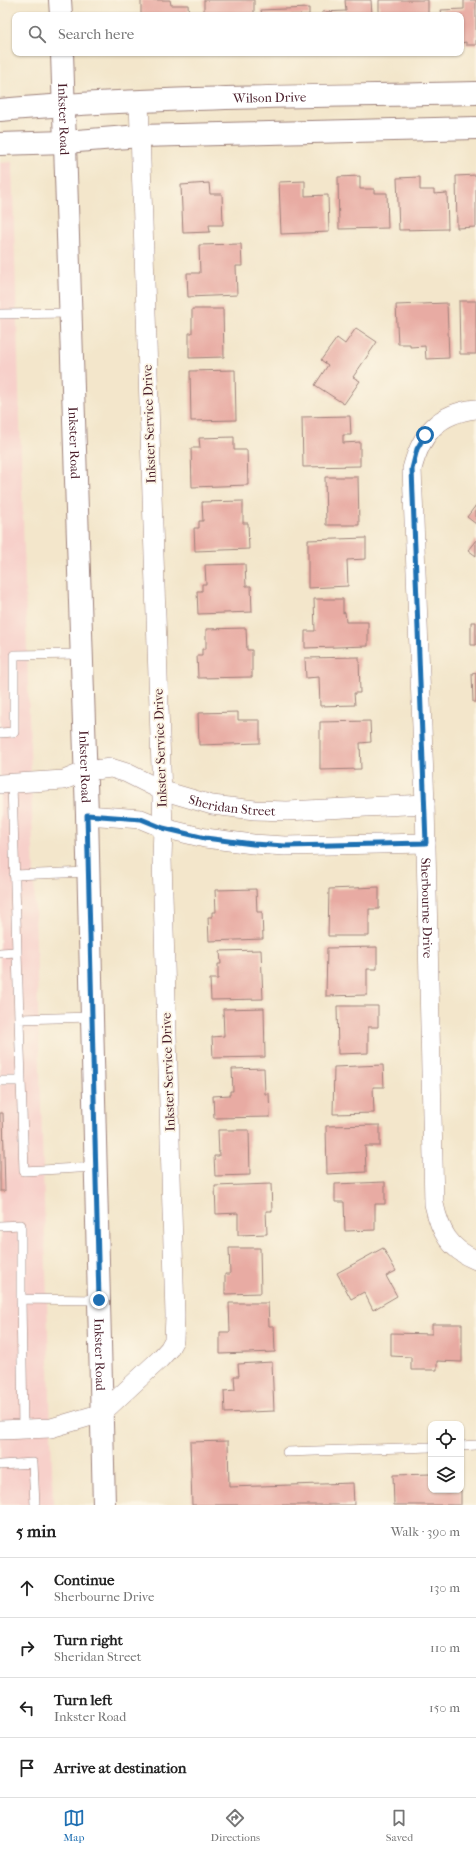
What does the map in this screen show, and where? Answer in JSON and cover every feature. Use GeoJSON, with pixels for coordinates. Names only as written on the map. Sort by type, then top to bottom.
{"type":"FeatureCollection","features":[{"type":"Feature","properties":{"kind":"main road"},"geometry":{"type":"LineString","coordinates":[[60,0],[61,12]]}},
{"type":"Feature","properties":{"kind":"main road","name":"Inkster Road"},"geometry":{"type":"LineString","coordinates":[[62,56],[86,771],[104,1505]]}},
{"type":"Feature","properties":{"kind":"main road","name":"Wilson Drive"},"geometry":{"type":"LineString","coordinates":[[0,110],[64,104],[139,101],[476,93]]}},
{"type":"Feature","properties":{"kind":"main road"},"geometry":{"type":"LineString","coordinates":[[0,144],[65,142],[140,136],[476,128]]}},
{"type":"Feature","properties":{"kind":"street","name":"Inkster Service Drive"},"geometry":{"type":"LineString","coordinates":[[102,1413],[160,1359],[174,1340],[175,1316],[162,859],[163,828],[139,101]]}},
{"type":"Feature","properties":{"kind":"street","name":"Sherbourne Drive"},"geometry":{"type":"LineString","coordinates":[[476,409],[451,415],[434,426],[425,435],[417,449],[412,469],[425,804],[434,1204],[438,1224],[446,1238],[467,1256],[476,1260]]}},
{"type":"Feature","properties":{"kind":"street","name":"Sheridan Street"},"geometry":{"type":"LineString","coordinates":[[6,784],[64,780],[86,771],[111,768],[127,773],[161,790],[212,805],[255,810],[287,811],[425,804]]}},
{"type":"Feature","properties":{"kind":"street"},"geometry":{"type":"LineString","coordinates":[[87,815],[141,819],[163,828],[205,838],[285,846],[426,843]]}},
{"type":"Feature","properties":{"kind":"street"},"geometry":{"type":"LineString","coordinates":[[0,1430],[51,1428],[102,1413]]}},
{"type":"Feature","properties":{"kind":"lane"},"geometry":{"type":"LineString","coordinates":[[0,314],[71,313]]}},
{"type":"Feature","properties":{"kind":"lane"},"geometry":{"type":"LineString","coordinates":[[0,733],[14,732],[14,655],[82,654]]}},
{"type":"Feature","properties":{"kind":"lane"},"geometry":{"type":"LineString","coordinates":[[6,784],[14,875],[24,1171],[96,1167]]}},
{"type":"Feature","properties":{"kind":"lane"},"geometry":{"type":"LineString","coordinates":[[14,875],[88,872]]}},
{"type":"Feature","properties":{"kind":"lane"},"geometry":{"type":"LineString","coordinates":[[0,953],[16,952]]}},
{"type":"Feature","properties":{"kind":"lane"},"geometry":{"type":"LineString","coordinates":[[19,1019],[92,1017]]}},
{"type":"Feature","properties":{"kind":"lane"},"geometry":{"type":"LineString","coordinates":[[0,1081],[21,1081]]}},
{"type":"Feature","properties":{"kind":"lane"},"geometry":{"type":"LineString","coordinates":[[0,1226],[21,1225],[23,1429]]}},
{"type":"Feature","properties":{"kind":"lane"},"geometry":{"type":"LineString","coordinates":[[21,1299],[99,1300]]}},
{"type":"Feature","properties":{"kind":"lane"},"geometry":{"type":"LineString","coordinates":[[464,1446],[476,1445]]}},
{"type":"Feature","properties":{"kind":"lane"},"geometry":{"type":"LineString","coordinates":[[287,1452],[428,1447]]}},
{"type":"Feature","properties":{"kind":"lane"},"geometry":{"type":"LineString","coordinates":[[0,1465],[33,1463],[35,1505]]}},
{"type":"Feature","properties":{"kind":"shaded area"},"geometry":{"type":"Polygon","coordinates":[[[12,162],[53,1505],[0,1505],[0,163],[12,162]]]}},
{"type":"Feature","properties":{"kind":"building"},"geometry":{"type":"Polygon","coordinates":[[[141,0],[170,0],[171,5],[188,5],[189,12],[141,12],[141,0]]]}},
{"type":"Feature","properties":{"kind":"building"},"geometry":{"type":"Polygon","coordinates":[[[204,0],[254,0],[254,12],[204,12],[204,0]]]}},
{"type":"Feature","properties":{"kind":"building"},"geometry":{"type":"Polygon","coordinates":[[[345,0],[371,0],[372,12],[322,12],[346,11],[345,0]]]}},
{"type":"Feature","properties":{"kind":"building"},"geometry":{"type":"Polygon","coordinates":[[[379,0],[428,0],[428,12],[379,12],[379,0]]]}},
{"type":"Feature","properties":{"kind":"building"},"geometry":{"type":"Polygon","coordinates":[[[464,0],[476,0],[476,45],[466,45],[466,42],[464,42],[464,12],[441,12],[441,10],[464,9],[464,0]]]}},
{"type":"Feature","properties":{"kind":"building"},"geometry":{"type":"Polygon","coordinates":[[[309,8],[309,12],[261,12],[261,10],[309,8]]]}},
{"type":"Feature","properties":{"kind":"building"},"geometry":{"type":"Polygon","coordinates":[[[476,175],[476,227],[457,228],[456,176],[476,175]]]}},
{"type":"Feature","properties":{"kind":"building"},"geometry":{"type":"Polygon","coordinates":[[[360,176],[360,189],[374,189],[374,193],[387,193],[388,228],[339,229],[338,177],[360,176]]]}},
{"type":"Feature","properties":{"kind":"building"},"geometry":{"type":"Polygon","coordinates":[[[420,177],[420,190],[434,190],[434,194],[447,193],[448,229],[399,230],[397,178],[420,177]]]}},
{"type":"Feature","properties":{"kind":"building"},"geometry":{"type":"Polygon","coordinates":[[[305,181],[305,196],[328,195],[329,232],[281,234],[279,182],[305,181]]]}},
{"type":"Feature","properties":{"kind":"building"},"geometry":{"type":"Polygon","coordinates":[[[209,183],[210,194],[222,194],[223,225],[209,225],[210,232],[183,233],[181,185],[209,183]]]}},
{"type":"Feature","properties":{"kind":"building"},"geometry":{"type":"Polygon","coordinates":[[[241,244],[242,266],[236,266],[237,295],[188,297],[187,273],[200,273],[199,245],[241,244]]]}},
{"type":"Feature","properties":{"kind":"building"},"geometry":{"type":"Polygon","coordinates":[[[459,301],[476,301],[476,354],[460,354],[459,301]]]}},
{"type":"Feature","properties":{"kind":"building"},"geometry":{"type":"Polygon","coordinates":[[[447,303],[449,358],[426,359],[425,346],[410,347],[410,344],[398,344],[396,305],[447,303]]]}},
{"type":"Feature","properties":{"kind":"building"},"geometry":{"type":"Polygon","coordinates":[[[192,309],[223,309],[224,357],[189,358],[189,333],[192,333],[192,309]]]}},
{"type":"Feature","properties":{"kind":"building"},"geometry":{"type":"Polygon","coordinates":[[[356,328],[377,342],[353,377],[360,381],[344,404],[315,385],[328,365],[321,360],[337,338],[345,344],[356,328]]]}},
{"type":"Feature","properties":{"kind":"building"},"geometry":{"type":"Polygon","coordinates":[[[235,370],[236,420],[191,421],[190,371],[235,370]]]}},
{"type":"Feature","properties":{"kind":"building"},"geometry":{"type":"Polygon","coordinates":[[[350,416],[351,435],[343,435],[343,443],[360,442],[360,466],[303,467],[302,417],[350,416]]]}},
{"type":"Feature","properties":{"kind":"building"},"geometry":{"type":"Polygon","coordinates":[[[234,437],[234,450],[247,450],[248,485],[192,487],[191,448],[200,448],[199,438],[234,437]]]}},
{"type":"Feature","properties":{"kind":"building"},"geometry":{"type":"Polygon","coordinates":[[[325,477],[358,477],[359,525],[326,525],[325,477]]]}},
{"type":"Feature","properties":{"kind":"building"},"geometry":{"type":"Polygon","coordinates":[[[243,501],[243,523],[248,523],[249,549],[195,551],[194,528],[199,528],[199,521],[203,521],[202,502],[243,501]]]}},
{"type":"Feature","properties":{"kind":"building"},"geometry":{"type":"Polygon","coordinates":[[[476,505],[476,524],[467,517],[476,505]]]}},
{"type":"Feature","properties":{"kind":"building"},"geometry":{"type":"Polygon","coordinates":[[[366,538],[366,559],[347,560],[348,586],[308,588],[308,540],[366,538]]]}},
{"type":"Feature","properties":{"kind":"building"},"geometry":{"type":"Polygon","coordinates":[[[476,540],[476,556],[468,550],[476,540]]]}},
{"type":"Feature","properties":{"kind":"building"},"geometry":{"type":"Polygon","coordinates":[[[245,564],[246,586],[251,586],[252,612],[198,614],[197,591],[202,591],[202,584],[206,584],[205,565],[245,564]]]}},
{"type":"Feature","properties":{"kind":"building"},"geometry":{"type":"Polygon","coordinates":[[[314,599],[343,599],[343,613],[345,612],[346,622],[368,622],[368,646],[305,648],[305,631],[315,631],[314,599]]]}},
{"type":"Feature","properties":{"kind":"building"},"geometry":{"type":"Polygon","coordinates":[[[471,622],[476,622],[476,645],[471,645],[471,622]]]}},
{"type":"Feature","properties":{"kind":"building"},"geometry":{"type":"Polygon","coordinates":[[[246,628],[247,650],[252,650],[252,677],[198,678],[197,655],[202,655],[202,649],[206,649],[206,629],[246,628]]]}},
{"type":"Feature","properties":{"kind":"building"},"geometry":{"type":"Polygon","coordinates":[[[359,657],[360,693],[354,693],[355,705],[320,706],[319,677],[306,678],[305,658],[359,657]]]}},
{"type":"Feature","properties":{"kind":"building"},"geometry":{"type":"Polygon","coordinates":[[[476,673],[476,702],[473,702],[472,674],[476,673]]]}},
{"type":"Feature","properties":{"kind":"building"},"geometry":{"type":"Polygon","coordinates":[[[238,712],[238,720],[260,720],[260,743],[199,745],[198,713],[238,712]]]}},
{"type":"Feature","properties":{"kind":"building"},"geometry":{"type":"Polygon","coordinates":[[[370,721],[371,742],[360,743],[361,769],[320,770],[320,722],[370,721]]]}},
{"type":"Feature","properties":{"kind":"building"},"geometry":{"type":"Polygon","coordinates":[[[379,887],[379,909],[369,909],[369,936],[328,936],[329,889],[379,887]]]}},
{"type":"Feature","properties":{"kind":"building"},"geometry":{"type":"Polygon","coordinates":[[[256,889],[257,912],[262,912],[263,939],[209,941],[208,917],[212,917],[212,912],[216,912],[215,890],[256,889]]]}},
{"type":"Feature","properties":{"kind":"building"},"geometry":{"type":"Polygon","coordinates":[[[377,947],[377,969],[367,969],[367,995],[326,996],[327,948],[377,947]]]}},
{"type":"Feature","properties":{"kind":"building"},"geometry":{"type":"Polygon","coordinates":[[[261,950],[263,999],[211,1000],[210,979],[218,979],[218,964],[221,964],[220,951],[261,950]]]}},
{"type":"Feature","properties":{"kind":"building"},"geometry":{"type":"Polygon","coordinates":[[[337,1006],[378,1006],[378,1027],[368,1027],[368,1053],[338,1054],[337,1006]]]}},
{"type":"Feature","properties":{"kind":"building"},"geometry":{"type":"Polygon","coordinates":[[[264,1008],[265,1057],[213,1058],[212,1037],[224,1036],[223,1009],[264,1008]]]}},
{"type":"Feature","properties":{"kind":"building"},"geometry":{"type":"Polygon","coordinates":[[[383,1065],[384,1087],[373,1087],[374,1113],[333,1114],[334,1067],[383,1065]]]}},
{"type":"Feature","properties":{"kind":"building"},"geometry":{"type":"Polygon","coordinates":[[[264,1068],[265,1094],[269,1094],[270,1117],[214,1118],[213,1096],[230,1095],[230,1091],[233,1091],[232,1069],[264,1068]]]}},
{"type":"Feature","properties":{"kind":"building"},"geometry":{"type":"Polygon","coordinates":[[[0,1113],[3,1113],[5,1191],[0,1191],[0,1113]]]}},
{"type":"Feature","properties":{"kind":"building"},"geometry":{"type":"Polygon","coordinates":[[[380,1125],[380,1146],[365,1146],[366,1172],[327,1174],[326,1126],[380,1125]]]}},
{"type":"Feature","properties":{"kind":"building"},"geometry":{"type":"Polygon","coordinates":[[[218,1130],[249,1130],[250,1175],[215,1176],[214,1156],[219,1156],[218,1130]]]}},
{"type":"Feature","properties":{"kind":"building"},"geometry":{"type":"Polygon","coordinates":[[[385,1182],[385,1204],[375,1204],[375,1230],[345,1231],[344,1202],[335,1202],[335,1184],[385,1182]]]}},
{"type":"Feature","properties":{"kind":"building"},"geometry":{"type":"Polygon","coordinates":[[[271,1184],[272,1211],[266,1211],[267,1234],[238,1235],[238,1213],[216,1214],[215,1186],[271,1184]]]}},
{"type":"Feature","properties":{"kind":"building"},"geometry":{"type":"Polygon","coordinates":[[[229,1248],[260,1248],[261,1293],[225,1294],[225,1274],[230,1274],[229,1248]]]}},
{"type":"Feature","properties":{"kind":"building"},"geometry":{"type":"Polygon","coordinates":[[[383,1248],[396,1271],[386,1276],[397,1296],[373,1310],[364,1292],[351,1299],[337,1273],[383,1248]]]}},
{"type":"Feature","properties":{"kind":"building"},"geometry":{"type":"Polygon","coordinates":[[[229,1303],[268,1303],[269,1326],[274,1326],[275,1352],[220,1354],[220,1332],[230,1332],[229,1303]]]}},
{"type":"Feature","properties":{"kind":"building"},"geometry":{"type":"Polygon","coordinates":[[[432,1324],[462,1324],[462,1362],[437,1361],[437,1370],[411,1370],[411,1357],[391,1356],[391,1333],[432,1334],[432,1324]]]}},
{"type":"Feature","properties":{"kind":"building"},"geometry":{"type":"Polygon","coordinates":[[[272,1362],[274,1411],[225,1413],[224,1391],[235,1390],[234,1376],[239,1376],[238,1364],[272,1362]]]}},
{"type":"Feature","properties":{"kind":"building"},"geometry":{"type":"Polygon","coordinates":[[[228,1441],[229,1487],[353,1483],[354,1505],[192,1505],[190,1442],[228,1441]]]}},
{"type":"Feature","properties":{"kind":"building"},"geometry":{"type":"Polygon","coordinates":[[[428,1474],[428,1493],[461,1493],[461,1505],[394,1505],[393,1475],[428,1474]]]}},
{"type":"Feature","properties":{"kind":"route"},"geometry":{"type":"LineString","coordinates":[[99,1300],[87,815],[141,819],[163,828],[205,838],[253,844],[285,846],[426,843],[412,469],[417,449],[425,435]]}}]}
